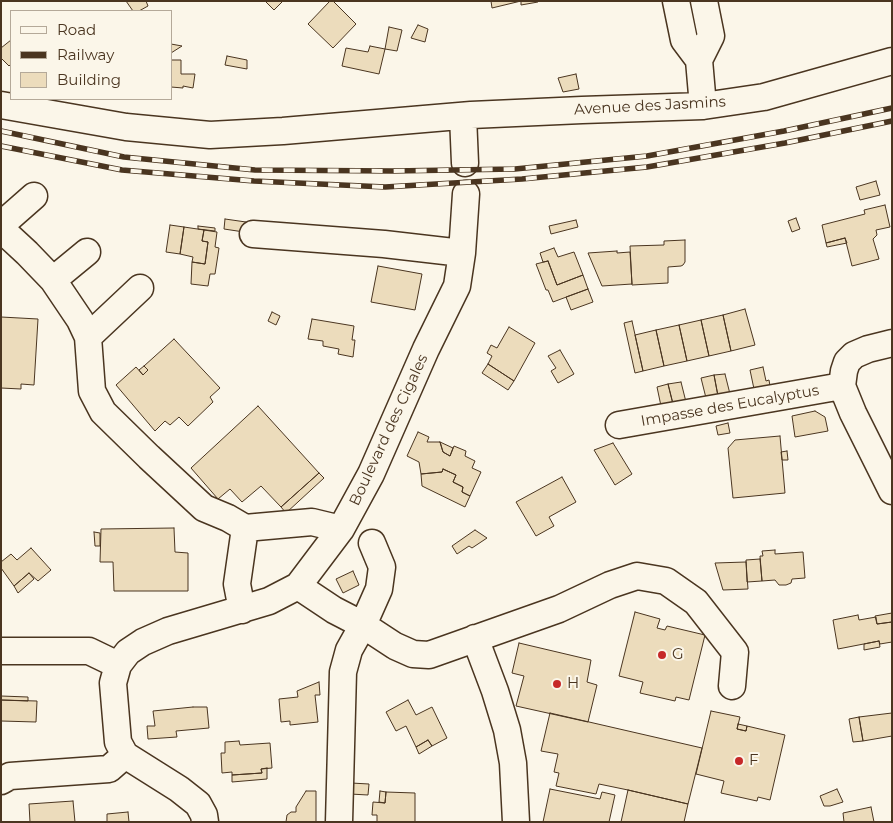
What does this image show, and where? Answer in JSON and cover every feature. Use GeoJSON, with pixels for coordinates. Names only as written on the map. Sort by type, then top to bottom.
{"type":"FeatureCollection","features":[{"type":"Feature","properties":{"kind":"street"},"geometry":{"type":"LineString","coordinates":[[676,1],[684,40],[699,60]]}},
{"type":"Feature","properties":{"kind":"street"},"geometry":{"type":"LineString","coordinates":[[703,106],[699,60],[711,36],[704,1]]}},
{"type":"Feature","properties":{"kind":"street","name":"Avenue des Jasmins"},"geometry":{"type":"LineString","coordinates":[[463,116],[703,106],[764,97],[892,61]]}},
{"type":"Feature","properties":{"kind":"street"},"geometry":{"type":"LineString","coordinates":[[1,105],[126,126],[210,135],[463,116],[465,163]]}},
{"type":"Feature","properties":{"kind":"street","name":"Boulevard des Cigales"},"geometry":{"type":"LineString","coordinates":[[118,665],[128,652],[143,642],[168,631],[269,602],[298,586],[341,529],[371,474],[426,349],[457,286],[462,253],[466,194]]}},
{"type":"Feature","properties":{"kind":"street"},"geometry":{"type":"LineString","coordinates":[[1,226],[34,196]]}},
{"type":"Feature","properties":{"kind":"street"},"geometry":{"type":"LineString","coordinates":[[1,230],[54,280],[80,320],[88,337],[92,391],[103,412],[148,457],[204,508],[228,518],[245,528],[312,522],[341,529]]}},
{"type":"Feature","properties":{"kind":"street"},"geometry":{"type":"LineString","coordinates":[[253,234],[384,244],[462,253]]}},
{"type":"Feature","properties":{"kind":"street"},"geometry":{"type":"LineString","coordinates":[[54,280],[87,252]]}},
{"type":"Feature","properties":{"kind":"street"},"geometry":{"type":"LineString","coordinates":[[88,337],[140,288]]}},
{"type":"Feature","properties":{"kind":"street"},"geometry":{"type":"LineString","coordinates":[[892,343],[868,349],[854,355],[847,362],[842,386],[892,491]]}},
{"type":"Feature","properties":{"kind":"street","name":"Impasse des Eucalyptus"},"geometry":{"type":"LineString","coordinates":[[619,425],[842,386]]}},
{"type":"Feature","properties":{"kind":"street"},"geometry":{"type":"LineString","coordinates":[[242,610],[237,584],[245,528]]}},
{"type":"Feature","properties":{"kind":"street"},"geometry":{"type":"LineString","coordinates":[[339,822],[343,672],[349,650],[363,625],[379,589],[382,567],[372,543]]}},
{"type":"Feature","properties":{"kind":"street"},"geometry":{"type":"LineString","coordinates":[[298,586],[395,646],[413,654],[429,655],[558,609],[610,584],[637,576],[666,581],[696,602],[735,652],[732,686]]}},
{"type":"Feature","properties":{"kind":"street"},"geometry":{"type":"LineString","coordinates":[[475,638],[507,730],[513,763],[516,822]]}},
{"type":"Feature","properties":{"kind":"street"},"geometry":{"type":"LineString","coordinates":[[1,651],[89,651],[118,665],[112,683],[118,742],[125,755],[179,789],[198,804],[204,815],[204,822]]}},
{"type":"Feature","properties":{"kind":"street"},"geometry":{"type":"LineString","coordinates":[[1,781],[10,776],[109,769],[125,755]]}},
{"type":"Feature","properties":{"kind":"building"},"geometry":{"type":"Polygon","coordinates":[[[126,1],[146,1],[148,6],[141,10],[132,10],[126,1]]]}},
{"type":"Feature","properties":{"kind":"building"},"geometry":{"type":"Polygon","coordinates":[[[265,1],[283,1],[274,10],[265,1]]]}},
{"type":"Feature","properties":{"kind":"building"},"geometry":{"type":"Polygon","coordinates":[[[330,1],[333,1],[356,24],[333,48],[308,24],[330,1]]]}},
{"type":"Feature","properties":{"kind":"building"},"geometry":{"type":"Polygon","coordinates":[[[491,1],[521,1],[492,8],[491,1]]]}},
{"type":"Feature","properties":{"kind":"building"},"geometry":{"type":"Polygon","coordinates":[[[521,1],[538,1],[538,2],[521,5],[521,1]]]}},
{"type":"Feature","properties":{"kind":"building"},"geometry":{"type":"Polygon","coordinates":[[[418,25],[428,29],[425,42],[411,38],[418,25]]]}},
{"type":"Feature","properties":{"kind":"building"},"geometry":{"type":"Polygon","coordinates":[[[389,27],[402,30],[397,51],[385,49],[389,27]]]}},
{"type":"Feature","properties":{"kind":"building"},"geometry":{"type":"Polygon","coordinates":[[[10,41],[9,66],[1,58],[1,48],[10,41]]]}},
{"type":"Feature","properties":{"kind":"building"},"geometry":{"type":"Polygon","coordinates":[[[172,44],[182,46],[172,52],[172,44]]]}},
{"type":"Feature","properties":{"kind":"building"},"geometry":{"type":"Polygon","coordinates":[[[370,46],[385,49],[379,74],[342,66],[346,48],[368,52],[370,46]]]}},
{"type":"Feature","properties":{"kind":"building"},"geometry":{"type":"Polygon","coordinates":[[[227,56],[247,60],[247,69],[225,65],[227,56]]]}},
{"type":"Feature","properties":{"kind":"building"},"geometry":{"type":"Polygon","coordinates":[[[172,60],[181,60],[181,74],[195,74],[193,88],[183,86],[183,88],[172,87],[172,60]]]}},
{"type":"Feature","properties":{"kind":"building"},"geometry":{"type":"Polygon","coordinates":[[[576,74],[579,89],[563,92],[558,78],[576,74]]]}},
{"type":"Feature","properties":{"kind":"building"},"geometry":{"type":"Polygon","coordinates":[[[876,181],[880,195],[860,200],[856,187],[876,181]]]}},
{"type":"Feature","properties":{"kind":"building"},"geometry":{"type":"Polygon","coordinates":[[[885,205],[890,227],[876,230],[877,235],[873,239],[879,259],[852,266],[845,238],[826,243],[822,225],[865,214],[864,210],[885,205]]]}},
{"type":"Feature","properties":{"kind":"building"},"geometry":{"type":"Polygon","coordinates":[[[796,218],[800,229],[792,232],[788,221],[796,218]]]}},
{"type":"Feature","properties":{"kind":"building"},"geometry":{"type":"Polygon","coordinates":[[[225,219],[246,222],[244,232],[224,229],[225,219]]]}},
{"type":"Feature","properties":{"kind":"building"},"geometry":{"type":"Polygon","coordinates":[[[576,220],[578,227],[551,234],[549,226],[576,220]]]}},
{"type":"Feature","properties":{"kind":"building"},"geometry":{"type":"Polygon","coordinates":[[[170,225],[184,227],[180,254],[166,252],[170,225]]]}},
{"type":"Feature","properties":{"kind":"building"},"geometry":{"type":"Polygon","coordinates":[[[198,226],[215,228],[215,231],[198,229],[198,226]]]}},
{"type":"Feature","properties":{"kind":"building"},"geometry":{"type":"Polygon","coordinates":[[[184,227],[204,230],[202,241],[208,242],[205,264],[192,262],[193,257],[180,254],[184,227]]]}},
{"type":"Feature","properties":{"kind":"building"},"geometry":{"type":"Polygon","coordinates":[[[204,230],[217,232],[215,247],[219,248],[215,274],[210,274],[208,286],[191,284],[192,262],[205,264],[208,242],[202,241],[204,230]]]}},
{"type":"Feature","properties":{"kind":"building"},"geometry":{"type":"Polygon","coordinates":[[[845,238],[847,243],[827,247],[826,243],[845,238]]]}},
{"type":"Feature","properties":{"kind":"building"},"geometry":{"type":"Polygon","coordinates":[[[685,240],[685,262],[681,266],[668,267],[668,283],[632,285],[630,246],[664,245],[664,241],[685,240]]]}},
{"type":"Feature","properties":{"kind":"building"},"geometry":{"type":"Polygon","coordinates":[[[554,248],[558,257],[574,252],[583,275],[557,285],[548,261],[543,262],[540,253],[554,248]]]}},
{"type":"Feature","properties":{"kind":"building"},"geometry":{"type":"Polygon","coordinates":[[[617,251],[617,253],[630,252],[632,284],[602,286],[588,253],[617,251]]]}},
{"type":"Feature","properties":{"kind":"building"},"geometry":{"type":"Polygon","coordinates":[[[548,261],[557,285],[583,275],[588,289],[553,302],[536,264],[548,261]]]}},
{"type":"Feature","properties":{"kind":"building"},"geometry":{"type":"Polygon","coordinates":[[[378,266],[422,274],[415,310],[371,302],[378,266]]]}},
{"type":"Feature","properties":{"kind":"building"},"geometry":{"type":"Polygon","coordinates":[[[588,289],[593,302],[571,310],[566,297],[588,289]]]}},
{"type":"Feature","properties":{"kind":"building"},"geometry":{"type":"Polygon","coordinates":[[[745,309],[755,345],[731,351],[723,315],[745,309]]]}},
{"type":"Feature","properties":{"kind":"building"},"geometry":{"type":"Polygon","coordinates":[[[272,312],[280,316],[276,325],[268,321],[272,312]]]}},
{"type":"Feature","properties":{"kind":"building"},"geometry":{"type":"Polygon","coordinates":[[[723,315],[731,351],[709,356],[701,320],[723,315]]]}},
{"type":"Feature","properties":{"kind":"building"},"geometry":{"type":"Polygon","coordinates":[[[1,317],[38,319],[34,385],[21,384],[21,389],[1,388],[1,317]]]}},
{"type":"Feature","properties":{"kind":"building"},"geometry":{"type":"Polygon","coordinates":[[[312,319],[354,326],[352,340],[355,340],[353,357],[338,354],[339,349],[323,346],[323,341],[308,339],[312,319]]]}},
{"type":"Feature","properties":{"kind":"building"},"geometry":{"type":"Polygon","coordinates":[[[701,320],[709,356],[687,361],[679,325],[701,320]]]}},
{"type":"Feature","properties":{"kind":"building"},"geometry":{"type":"Polygon","coordinates":[[[632,321],[643,371],[635,373],[624,323],[632,321]]]}},
{"type":"Feature","properties":{"kind":"building"},"geometry":{"type":"Polygon","coordinates":[[[679,325],[687,361],[664,366],[656,330],[679,325]]]}},
{"type":"Feature","properties":{"kind":"building"},"geometry":{"type":"Polygon","coordinates":[[[509,327],[535,343],[514,381],[488,364],[492,356],[487,353],[491,345],[497,348],[509,327]]]}},
{"type":"Feature","properties":{"kind":"building"},"geometry":{"type":"Polygon","coordinates":[[[656,330],[664,366],[643,371],[635,335],[656,330]]]}},
{"type":"Feature","properties":{"kind":"building"},"geometry":{"type":"Polygon","coordinates":[[[174,339],[220,388],[210,397],[213,402],[188,426],[179,417],[170,425],[165,421],[155,431],[116,385],[136,367],[143,375],[148,370],[144,366],[174,339]]]}},
{"type":"Feature","properties":{"kind":"building"},"geometry":{"type":"Polygon","coordinates":[[[560,350],[574,374],[558,383],[551,371],[556,368],[548,356],[560,350]]]}},
{"type":"Feature","properties":{"kind":"building"},"geometry":{"type":"Polygon","coordinates":[[[488,364],[514,381],[508,390],[482,373],[488,364]]]}},
{"type":"Feature","properties":{"kind":"building"},"geometry":{"type":"Polygon","coordinates":[[[144,366],[148,370],[143,375],[139,370],[144,366]]]}},
{"type":"Feature","properties":{"kind":"building"},"geometry":{"type":"Polygon","coordinates":[[[763,367],[766,381],[769,380],[770,386],[754,389],[750,370],[763,367]]]}},
{"type":"Feature","properties":{"kind":"building"},"geometry":{"type":"Polygon","coordinates":[[[725,374],[730,394],[718,396],[714,375],[725,374]]]}},
{"type":"Feature","properties":{"kind":"building"},"geometry":{"type":"Polygon","coordinates":[[[714,375],[718,396],[706,398],[701,378],[714,375]]]}},
{"type":"Feature","properties":{"kind":"building"},"geometry":{"type":"Polygon","coordinates":[[[681,382],[686,402],[673,404],[668,384],[681,382]]]}},
{"type":"Feature","properties":{"kind":"building"},"geometry":{"type":"Polygon","coordinates":[[[668,384],[673,404],[661,406],[657,387],[668,384]]]}},
{"type":"Feature","properties":{"kind":"building"},"geometry":{"type":"Polygon","coordinates":[[[258,406],[319,473],[281,507],[261,486],[242,502],[230,489],[218,499],[191,468],[258,406]]]}},
{"type":"Feature","properties":{"kind":"building"},"geometry":{"type":"Polygon","coordinates":[[[815,411],[825,417],[828,431],[795,437],[792,416],[815,411]]]}},
{"type":"Feature","properties":{"kind":"building"},"geometry":{"type":"Polygon","coordinates":[[[728,423],[730,433],[718,435],[716,426],[728,423]]]}},
{"type":"Feature","properties":{"kind":"building"},"geometry":{"type":"Polygon","coordinates":[[[418,432],[429,437],[427,442],[440,442],[443,452],[450,456],[454,446],[466,451],[465,456],[475,461],[472,468],[481,472],[470,496],[462,492],[463,487],[453,482],[456,475],[443,469],[442,472],[421,474],[419,462],[407,456],[418,432]]]}},
{"type":"Feature","properties":{"kind":"building"},"geometry":{"type":"Polygon","coordinates":[[[780,436],[785,493],[733,498],[728,448],[735,440],[780,436]]]}},
{"type":"Feature","properties":{"kind":"building"},"geometry":{"type":"Polygon","coordinates":[[[440,442],[453,448],[450,456],[443,452],[440,442]]]}},
{"type":"Feature","properties":{"kind":"building"},"geometry":{"type":"Polygon","coordinates":[[[613,443],[632,474],[615,485],[594,450],[613,443]]]}},
{"type":"Feature","properties":{"kind":"building"},"geometry":{"type":"Polygon","coordinates":[[[787,451],[788,460],[782,460],[781,452],[787,451]]]}},
{"type":"Feature","properties":{"kind":"building"},"geometry":{"type":"Polygon","coordinates":[[[443,469],[456,475],[453,482],[463,487],[462,492],[470,496],[465,507],[422,486],[421,474],[442,472],[443,469]]]}},
{"type":"Feature","properties":{"kind":"building"},"geometry":{"type":"Polygon","coordinates":[[[319,473],[324,478],[286,513],[281,507],[319,473]]]}},
{"type":"Feature","properties":{"kind":"building"},"geometry":{"type":"Polygon","coordinates":[[[562,477],[576,502],[549,517],[554,526],[536,536],[516,502],[562,477]]]}},
{"type":"Feature","properties":{"kind":"building"},"geometry":{"type":"Polygon","coordinates":[[[174,528],[175,552],[188,553],[188,591],[114,591],[113,562],[100,562],[101,529],[174,528]]]}},
{"type":"Feature","properties":{"kind":"building"},"geometry":{"type":"Polygon","coordinates":[[[475,530],[487,538],[472,548],[469,546],[457,554],[452,546],[475,530]]]}},
{"type":"Feature","properties":{"kind":"building"},"geometry":{"type":"Polygon","coordinates":[[[94,532],[100,533],[100,546],[95,546],[94,532]]]}},
{"type":"Feature","properties":{"kind":"building"},"geometry":{"type":"Polygon","coordinates":[[[31,548],[51,570],[38,581],[29,573],[14,586],[1,568],[1,562],[11,554],[17,560],[31,548]]]}},
{"type":"Feature","properties":{"kind":"building"},"geometry":{"type":"Polygon","coordinates":[[[775,550],[775,554],[803,552],[805,578],[792,579],[791,583],[786,585],[779,585],[775,580],[762,581],[760,556],[763,556],[762,551],[775,550]]]}},
{"type":"Feature","properties":{"kind":"building"},"geometry":{"type":"Polygon","coordinates":[[[760,559],[762,581],[747,582],[746,560],[760,559]]]}},
{"type":"Feature","properties":{"kind":"building"},"geometry":{"type":"Polygon","coordinates":[[[746,562],[748,589],[723,590],[715,563],[746,562]]]}},
{"type":"Feature","properties":{"kind":"building"},"geometry":{"type":"Polygon","coordinates":[[[353,571],[359,585],[343,593],[336,579],[353,571]]]}},
{"type":"Feature","properties":{"kind":"building"},"geometry":{"type":"Polygon","coordinates":[[[29,573],[34,579],[18,593],[14,586],[29,573]]]}},
{"type":"Feature","properties":{"kind":"building","name":"G"},"geometry":{"type":"Polygon","coordinates":[[[635,612],[660,619],[657,628],[665,630],[667,626],[705,635],[689,700],[676,697],[675,701],[640,693],[643,682],[619,676],[635,612]]]}},
{"type":"Feature","properties":{"kind":"building"},"geometry":{"type":"Polygon","coordinates":[[[892,613],[892,622],[877,624],[875,616],[892,613]]]}},
{"type":"Feature","properties":{"kind":"building"},"geometry":{"type":"Polygon","coordinates":[[[858,615],[859,620],[876,617],[877,624],[892,622],[892,642],[880,644],[879,641],[838,649],[833,620],[858,615]]]}},
{"type":"Feature","properties":{"kind":"building"},"geometry":{"type":"Polygon","coordinates":[[[879,641],[880,647],[864,650],[864,644],[879,641]]]}},
{"type":"Feature","properties":{"kind":"building","name":"H"},"geometry":{"type":"Polygon","coordinates":[[[519,643],[591,660],[587,682],[597,685],[588,722],[516,706],[524,676],[512,673],[519,643]]]}},
{"type":"Feature","properties":{"kind":"building"},"geometry":{"type":"Polygon","coordinates":[[[319,682],[320,695],[315,695],[318,722],[290,725],[290,721],[281,722],[279,699],[298,697],[297,691],[319,682]]]}},
{"type":"Feature","properties":{"kind":"building"},"geometry":{"type":"Polygon","coordinates":[[[1,696],[28,697],[28,701],[1,700],[1,696]]]}},
{"type":"Feature","properties":{"kind":"building"},"geometry":{"type":"Polygon","coordinates":[[[1,700],[37,701],[36,722],[1,721],[1,700]]]}},
{"type":"Feature","properties":{"kind":"building"},"geometry":{"type":"Polygon","coordinates":[[[408,700],[416,715],[432,707],[447,738],[432,746],[428,740],[416,747],[406,726],[396,731],[386,712],[408,700]]]}},
{"type":"Feature","properties":{"kind":"building"},"geometry":{"type":"Polygon","coordinates":[[[207,707],[209,728],[176,731],[177,737],[148,739],[147,726],[155,726],[153,711],[207,707]]]}},
{"type":"Feature","properties":{"kind":"building","name":"F"},"geometry":{"type":"Polygon","coordinates":[[[711,711],[740,717],[737,729],[746,731],[747,726],[785,735],[770,800],[758,797],[757,801],[721,793],[724,781],[696,774],[711,711]]]}},
{"type":"Feature","properties":{"kind":"building"},"geometry":{"type":"Polygon","coordinates":[[[550,713],[702,748],[688,804],[599,784],[596,794],[556,786],[559,773],[554,772],[558,754],[541,751],[550,713]]]}},
{"type":"Feature","properties":{"kind":"building"},"geometry":{"type":"Polygon","coordinates":[[[892,713],[892,736],[863,741],[859,717],[892,713]]]}},
{"type":"Feature","properties":{"kind":"building"},"geometry":{"type":"Polygon","coordinates":[[[859,717],[863,741],[853,742],[849,719],[859,717]]]}},
{"type":"Feature","properties":{"kind":"building"},"geometry":{"type":"Polygon","coordinates":[[[738,724],[747,726],[746,731],[737,729],[738,724]]]}},
{"type":"Feature","properties":{"kind":"building"},"geometry":{"type":"Polygon","coordinates":[[[428,740],[432,746],[419,754],[416,747],[428,740]]]}},
{"type":"Feature","properties":{"kind":"building"},"geometry":{"type":"Polygon","coordinates":[[[239,741],[240,745],[270,743],[272,768],[261,769],[262,773],[232,775],[232,772],[222,773],[221,753],[225,753],[225,742],[239,741]]]}},
{"type":"Feature","properties":{"kind":"building"},"geometry":{"type":"Polygon","coordinates":[[[267,768],[267,779],[232,782],[232,775],[262,773],[261,769],[267,768]]]}},
{"type":"Feature","properties":{"kind":"building"},"geometry":{"type":"Polygon","coordinates":[[[351,783],[369,784],[368,795],[350,794],[351,783]]]}},
{"type":"Feature","properties":{"kind":"building"},"geometry":{"type":"Polygon","coordinates":[[[550,789],[600,799],[602,792],[615,795],[609,822],[543,822],[550,789]]]}},
{"type":"Feature","properties":{"kind":"building"},"geometry":{"type":"Polygon","coordinates":[[[837,789],[843,802],[824,806],[820,796],[837,789]]]}},
{"type":"Feature","properties":{"kind":"building"},"geometry":{"type":"Polygon","coordinates":[[[628,790],[688,804],[684,822],[621,822],[628,790]]]}},
{"type":"Feature","properties":{"kind":"building"},"geometry":{"type":"Polygon","coordinates":[[[306,791],[316,791],[316,822],[286,822],[287,815],[291,812],[296,812],[296,807],[306,791]]]}},
{"type":"Feature","properties":{"kind":"building"},"geometry":{"type":"Polygon","coordinates":[[[380,791],[386,792],[385,803],[379,802],[380,791]]]}},
{"type":"Feature","properties":{"kind":"building"},"geometry":{"type":"Polygon","coordinates":[[[386,792],[415,793],[415,822],[377,822],[377,815],[372,815],[373,802],[385,803],[386,792]]]}},
{"type":"Feature","properties":{"kind":"building"},"geometry":{"type":"Polygon","coordinates":[[[73,801],[75,822],[30,822],[29,804],[73,801]]]}},
{"type":"Feature","properties":{"kind":"building"},"geometry":{"type":"Polygon","coordinates":[[[871,807],[874,822],[844,822],[843,813],[871,807]]]}},
{"type":"Feature","properties":{"kind":"building"},"geometry":{"type":"Polygon","coordinates":[[[128,812],[129,822],[107,822],[107,814],[128,812]]]}},
{"type":"Feature","properties":{"kind":"railway"},"geometry":{"type":"LineString","coordinates":[[1,131],[124,157],[255,170],[393,171],[515,169],[647,156],[784,131],[892,108]]}},
{"type":"Feature","properties":{"kind":"railway"},"geometry":{"type":"LineString","coordinates":[[1,146],[122,170],[254,181],[385,187],[522,179],[647,167],[785,143],[892,121]]}},
{"type":"Feature","properties":{"kind":"place","name":"G"},"geometry":{"type":"Point","coordinates":[662,655]}},
{"type":"Feature","properties":{"kind":"place","name":"H"},"geometry":{"type":"Point","coordinates":[557,684]}},
{"type":"Feature","properties":{"kind":"place","name":"F"},"geometry":{"type":"Point","coordinates":[739,761]}}]}
